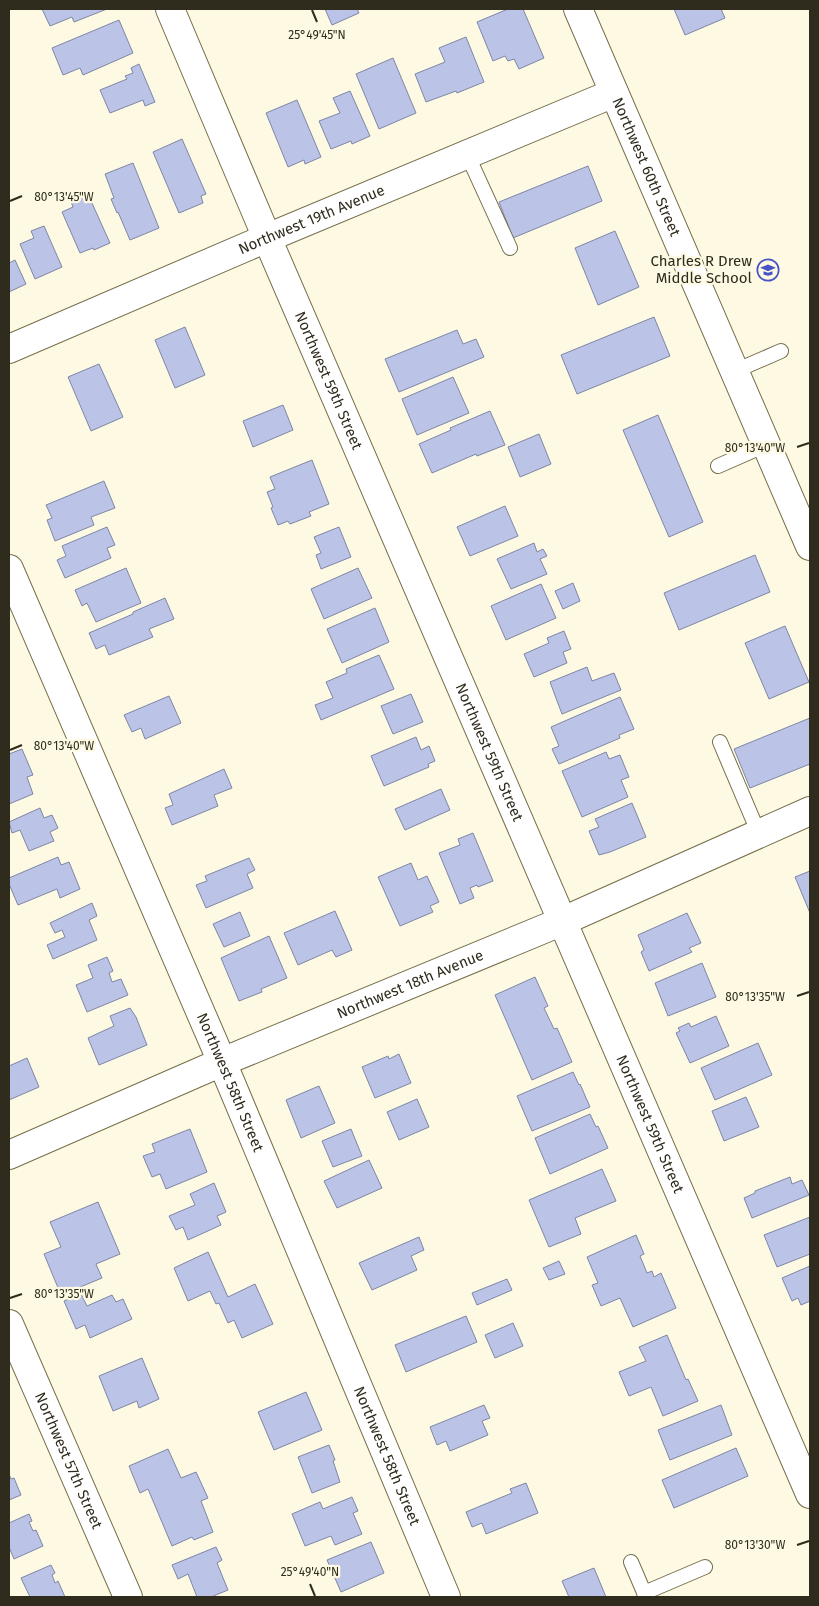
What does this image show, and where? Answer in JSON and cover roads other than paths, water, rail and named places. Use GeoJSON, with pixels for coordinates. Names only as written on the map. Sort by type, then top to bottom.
{"type":"FeatureCollection","features":[{"type":"Feature","properties":{"kind":"street","name":"Northwest 59th Street"},"geometry":{"type":"LineString","coordinates":[[170,9],[267,238],[810,1494]]}},
{"type":"Feature","properties":{"kind":"street","name":"Northwest 60th Street"},"geometry":{"type":"LineString","coordinates":[[578,9],[810,546]]}},
{"type":"Feature","properties":{"kind":"street","name":"Northwest 19th Avenue"},"geometry":{"type":"LineString","coordinates":[[9,349],[267,238],[614,93]]}},
{"type":"Feature","properties":{"kind":"street","name":"Northwest 58th Street"},"geometry":{"type":"LineString","coordinates":[[9,569],[222,1062],[446,1597]]}},
{"type":"Feature","properties":{"kind":"street","name":"Northwest 18th Avenue"},"geometry":{"type":"LineString","coordinates":[[9,1155],[222,1062],[563,921],[810,811]]}},
{"type":"Feature","properties":{"kind":"street","name":"Northwest 57th Street"},"geometry":{"type":"LineString","coordinates":[[9,1324],[128,1597]]}},
{"type":"Feature","properties":{"kind":"lane"},"geometry":{"type":"LineString","coordinates":[[467,154],[510,248]]}},
{"type":"Feature","properties":{"kind":"lane"},"geometry":{"type":"LineString","coordinates":[[734,372],[781,351]]}},
{"type":"Feature","properties":{"kind":"lane"},"geometry":{"type":"LineString","coordinates":[[718,466],[766,445]]}},
{"type":"Feature","properties":{"kind":"lane"},"geometry":{"type":"LineString","coordinates":[[720,742],[759,834]]}},
{"type":"Feature","properties":{"kind":"lane"},"geometry":{"type":"LineString","coordinates":[[631,1562],[645,1595],[704,1567]]}},
{"type":"Feature","properties":{"kind":"place","name":"Charles R Drew Middle School"},"geometry":{"type":"Point","coordinates":[768,270]}}]}
